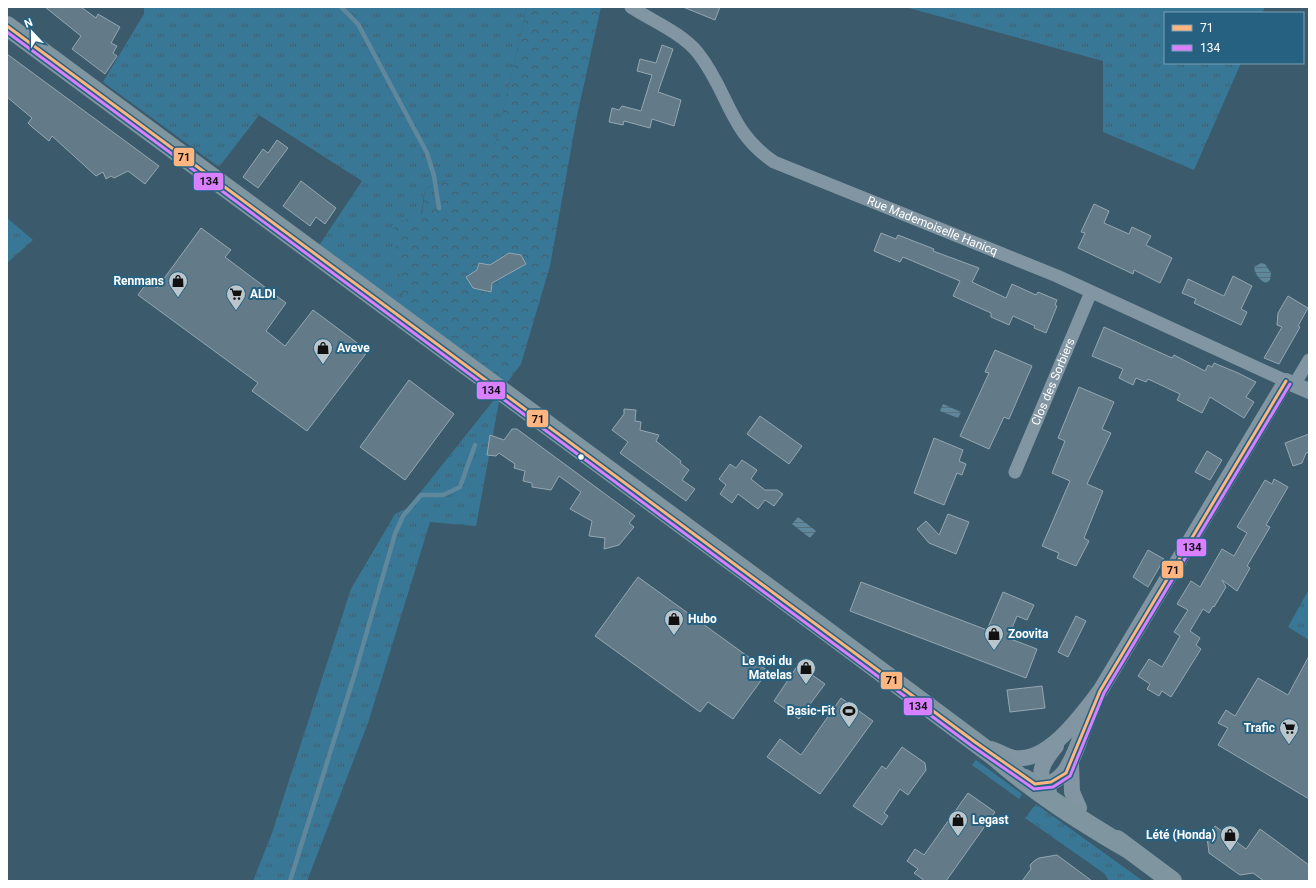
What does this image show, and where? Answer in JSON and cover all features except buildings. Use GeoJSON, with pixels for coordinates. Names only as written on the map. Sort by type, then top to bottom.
{"type":"FeatureCollection","features":[{"type":"Feature","properties":{"kind":"main road"},"geometry":{"type":"LineString","coordinates":[[7,26],[821,626],[994,756],[1012,772],[1074,811],[1172,881]]}},
{"type":"Feature","properties":{"kind":"main road"},"geometry":{"type":"LineString","coordinates":[[994,756],[1028,772],[1044,783],[1074,811]]}},
{"type":"Feature","properties":{"kind":"street","name":"Rue Mademoiselle Hanicq"},"geometry":{"type":"LineString","coordinates":[[631,7],[670,31],[695,49],[711,73],[746,137],[762,154],[774,162],[1057,276],[1297,386]]}},
{"type":"Feature","properties":{"kind":"street","name":"Clos des Sorbiers"},"geometry":{"type":"LineString","coordinates":[[1015,472],[1091,292]]}},
{"type":"Feature","properties":{"kind":"street"},"geometry":{"type":"LineString","coordinates":[[1100,691],[1084,725],[1066,773],[1051,782],[1044,783],[1041,773],[1042,766],[1100,691],[1297,386],[1309,360]]}},
{"type":"Feature","properties":{"kind":"street"},"geometry":{"type":"LineString","coordinates":[[975,742],[1014,758],[1023,758],[1046,748],[1072,726]]}},
{"type":"Feature","properties":{"kind":"street"},"geometry":{"type":"LineString","coordinates":[[1071,763],[1074,811]]}},
{"type":"Feature","properties":{"kind":"green space"},"geometry":{"type":"Polygon","coordinates":[[[144,7],[527,7],[486,185],[446,180],[425,189],[405,320],[314,253],[362,181],[259,115],[219,167],[103,82],[144,14],[144,7]]]}},
{"type":"Feature","properties":{"kind":"green space"},"geometry":{"type":"Polygon","coordinates":[[[527,7],[601,7],[577,116],[550,266],[521,364],[501,391],[405,320],[393,224],[422,214],[425,189],[447,180],[486,184],[527,7]]]}},
{"type":"Feature","properties":{"kind":"green space"},"geometry":{"type":"Polygon","coordinates":[[[905,7],[1265,7],[1262,12],[1164,12],[1164,64],[1241,64],[1194,170],[1103,132],[1103,61],[905,7]]]}},
{"type":"Feature","properties":{"kind":"green space"},"geometry":{"type":"Polygon","coordinates":[[[7,218],[33,240],[7,263],[7,218]]]}},
{"type":"Feature","properties":{"kind":"green space"},"geometry":{"type":"Polygon","coordinates":[[[501,391],[476,526],[430,522],[368,723],[307,881],[253,881],[272,833],[351,589],[395,514],[408,508],[501,391]]]}},
{"type":"Feature","properties":{"kind":"green space"},"geometry":{"type":"Polygon","coordinates":[[[1309,589],[1309,640],[1288,627],[1309,589]]]}},
{"type":"Feature","properties":{"kind":"green space"},"geometry":{"type":"Polygon","coordinates":[[[976,760],[1022,794],[1019,799],[972,765],[976,760]]]}},
{"type":"Feature","properties":{"kind":"green space"},"geometry":{"type":"Polygon","coordinates":[[[1036,804],[1143,881],[1109,881],[1105,874],[1025,818],[1036,804]]]}},
{"type":"Feature","properties":{"kind":"shaded area"},"geometry":{"type":"Polygon","coordinates":[[[1261,263],[1265,264],[1271,273],[1270,280],[1266,283],[1256,274],[1254,267],[1261,263]]]}},
{"type":"Feature","properties":{"kind":"shaded area"},"geometry":{"type":"Polygon","coordinates":[[[943,404],[961,412],[958,418],[940,411],[943,404]]]}},
{"type":"Feature","properties":{"kind":"shaded area"},"geometry":{"type":"Polygon","coordinates":[[[798,517],[816,531],[810,538],[792,524],[798,517]]]}},
{"type":"Feature","properties":{"kind":"waterway"},"geometry":{"type":"LineString","coordinates":[[341,7],[358,24],[427,153],[434,176],[439,208]]}},
{"type":"Feature","properties":{"kind":"waterway"},"geometry":{"type":"LineString","coordinates":[[290,881],[355,673],[395,534],[403,516],[421,495],[443,495],[460,487],[475,445]]}},
{"type":"Feature","properties":{"kind":"transit line","name":"71"},"geometry":{"type":"LineString","coordinates":[[7,26],[975,742],[1035,784],[1051,782],[1066,773],[1100,691],[1286,381]]}},
{"type":"Feature","properties":{"kind":"transit line","name":"134"},"geometry":{"type":"LineString","coordinates":[[7,32],[972,746],[1034,789],[1053,787],[1070,776],[1104,693],[1290,384]]}},
{"type":"Feature","properties":{"kind":"place","name":"Renmans"},"geometry":{"type":"Point","coordinates":[178,298]}},
{"type":"Feature","properties":{"kind":"place","name":"ALDI"},"geometry":{"type":"Point","coordinates":[236,311]}},
{"type":"Feature","properties":{"kind":"place","name":"Aveve"},"geometry":{"type":"Point","coordinates":[323,365]}},
{"type":"Feature","properties":{"kind":"place","name":"Hubo"},"geometry":{"type":"Point","coordinates":[674,636]}},
{"type":"Feature","properties":{"kind":"place","name":"Zoovita"},"geometry":{"type":"Point","coordinates":[994,651]}},
{"type":"Feature","properties":{"kind":"place","name":"Le Roi du Matelas"},"geometry":{"type":"Point","coordinates":[806,685]}},
{"type":"Feature","properties":{"kind":"place","name":"Basic-Fit"},"geometry":{"type":"Point","coordinates":[849,728]}},
{"type":"Feature","properties":{"kind":"place","name":"Trafic"},"geometry":{"type":"Point","coordinates":[1289,745]}},
{"type":"Feature","properties":{"kind":"place","name":"Legast"},"geometry":{"type":"Point","coordinates":[958,837]}},
{"type":"Feature","properties":{"kind":"place","name":"Lété (Honda)"},"geometry":{"type":"Point","coordinates":[1230,852]}}]}
